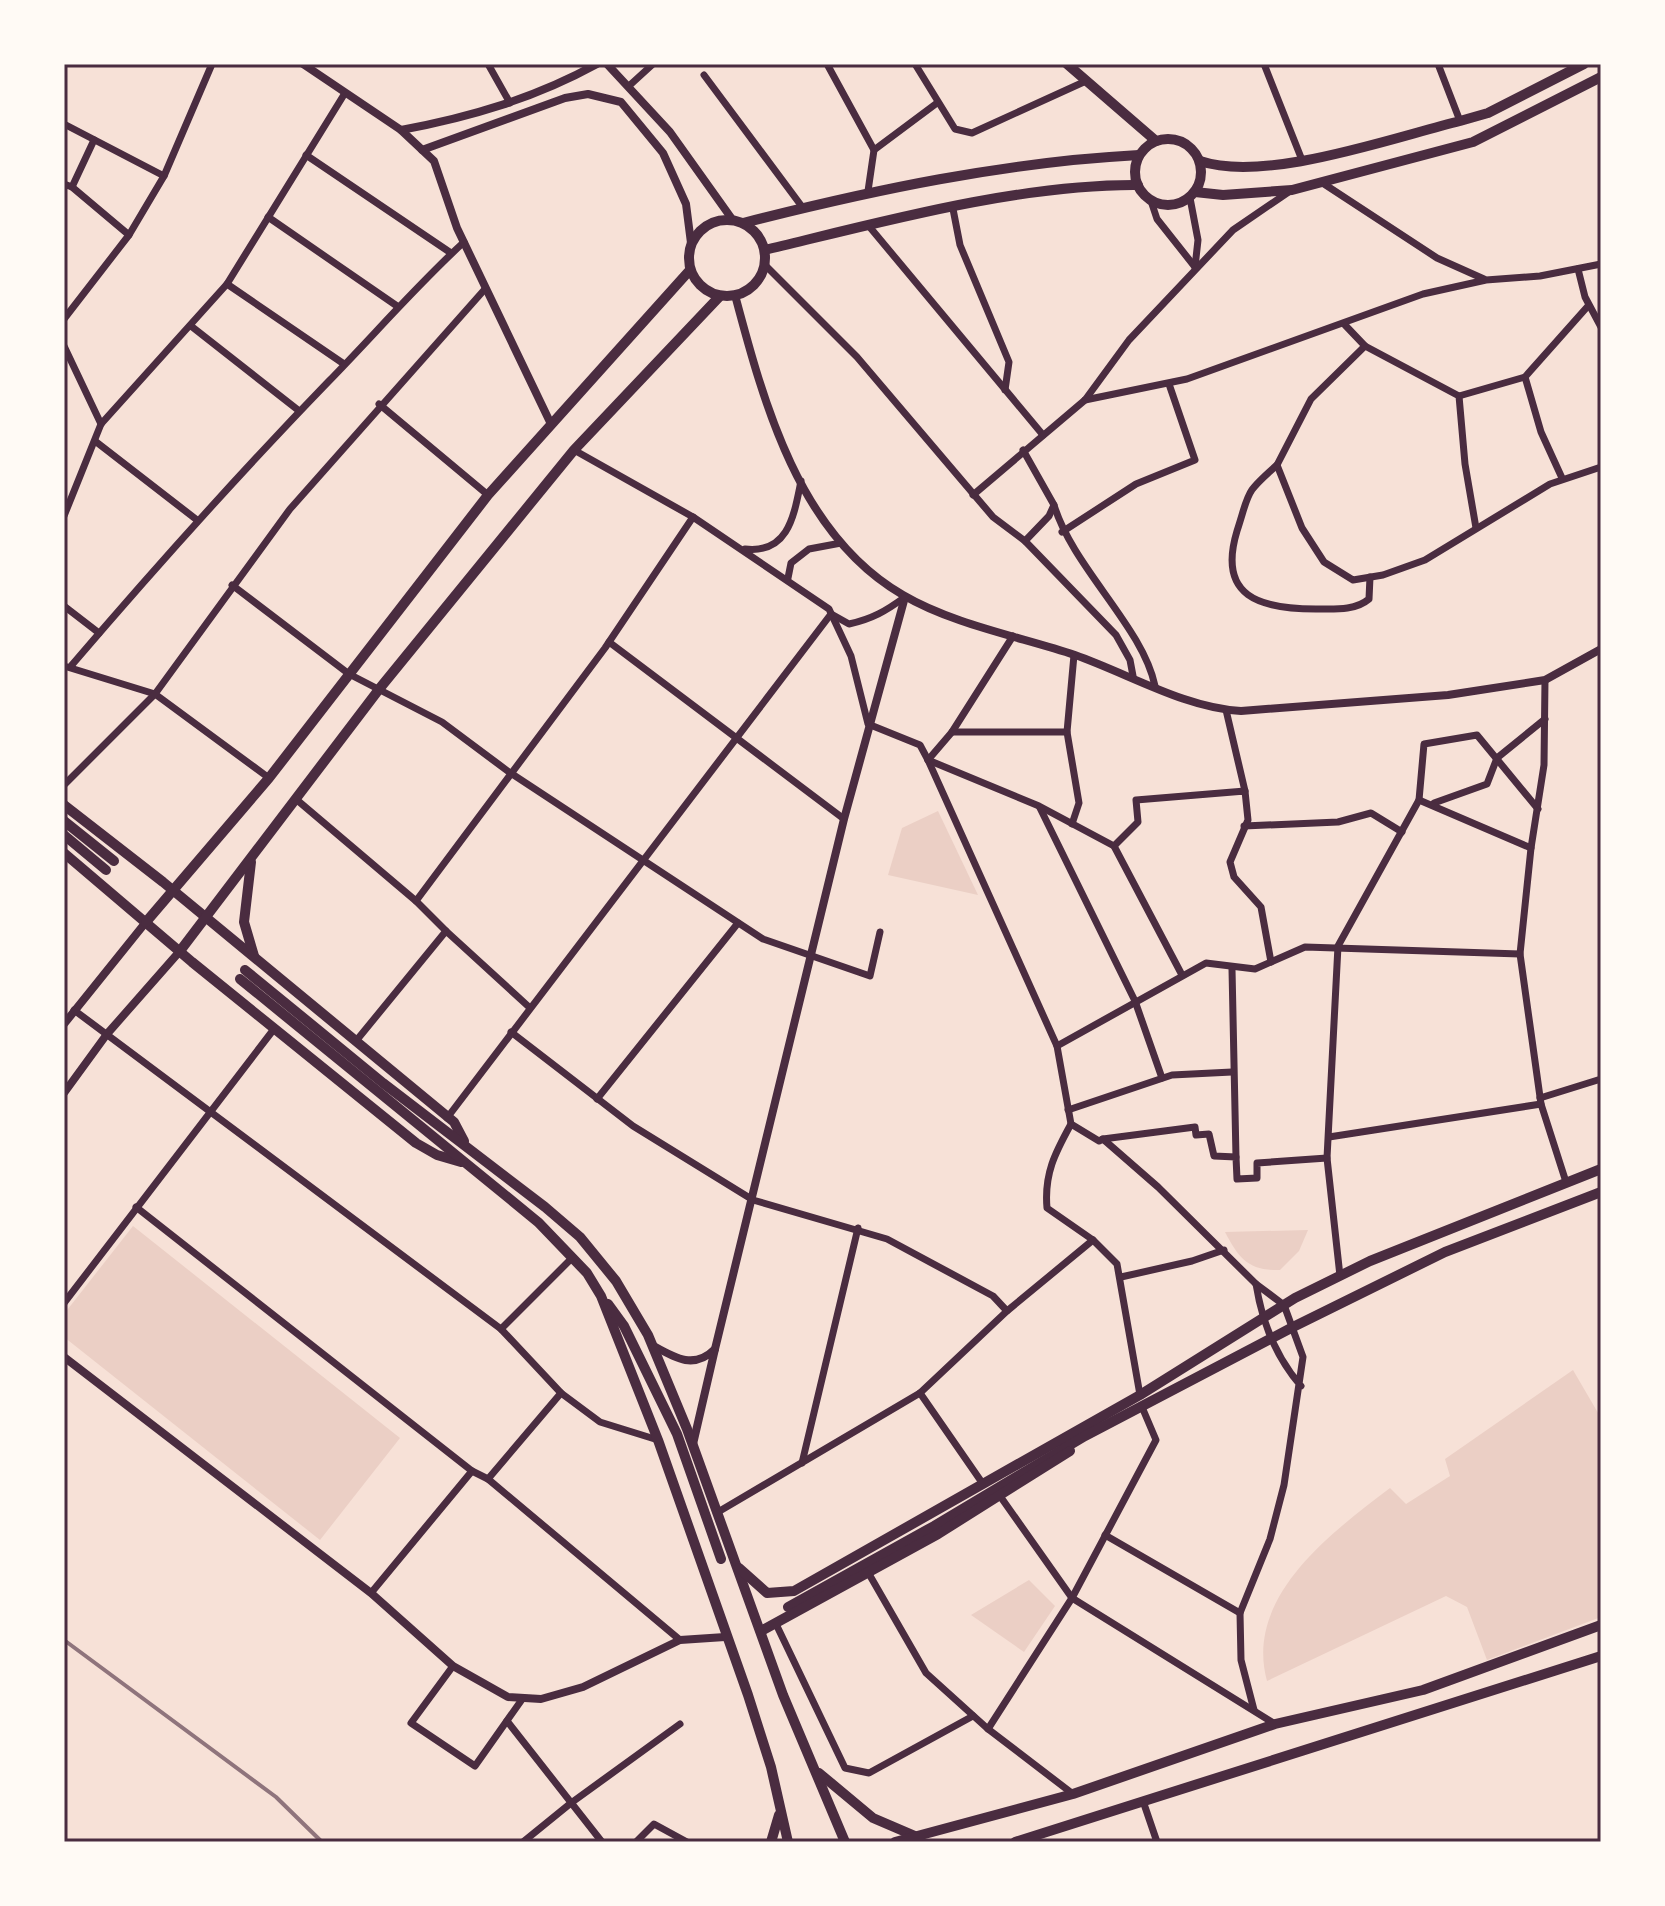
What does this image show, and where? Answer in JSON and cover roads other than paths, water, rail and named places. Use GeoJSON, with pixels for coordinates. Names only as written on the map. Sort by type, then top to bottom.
{"type":"FeatureCollection","features":[{"type":"Feature","properties":{"kind":"main road"},"geometry":{"type":"LineString","coordinates":[[1067,64],[1156,141]]}},
{"type":"Feature","properties":{"kind":"main road"},"geometry":{"type":"LineString","coordinates":[[1200,161],[1221,168],[1243,170],[1302,160],[1460,121],[1488,113],[1584,64]]}},
{"type":"Feature","properties":{"kind":"main road"},"geometry":{"type":"LineString","coordinates":[[1139,155],[1135,175],[1138,185],[1151,201],[1171,205],[1192,195],[1292,190],[1473,142],[1601,77]]}},
{"type":"Feature","properties":{"kind":"main road"},"geometry":{"type":"LineString","coordinates":[[738,221],[753,229],[765,250],[765,265],[759,279],[749,290],[720,296],[706,291],[690,270],[691,243],[707,224],[803,208],[868,191],[1071,159],[1139,155],[1156,141],[1179,140],[1195,152],[1200,161],[1200,182],[1192,195]]}},
{"type":"Feature","properties":{"kind":"main road"},"geometry":{"type":"LineString","coordinates":[[765,250],[868,225],[1079,185],[1138,185]]}},
{"type":"Feature","properties":{"kind":"main road"},"geometry":{"type":"LineString","coordinates":[[146,922],[269,778],[488,495],[550,422],[690,270]]}},
{"type":"Feature","properties":{"kind":"main road"},"geometry":{"type":"LineString","coordinates":[[180,951],[380,688],[574,450],[720,296]]}},
{"type":"Feature","properties":{"kind":"main road"},"geometry":{"type":"LineString","coordinates":[[64,805],[356,1041],[447,1118],[467,1146]]}},
{"type":"Feature","properties":{"kind":"main road"},"geometry":{"type":"LineString","coordinates":[[64,821],[114,861]]}},
{"type":"Feature","properties":{"kind":"main road"},"geometry":{"type":"LineString","coordinates":[[64,835],[106,870]]}},
{"type":"Feature","properties":{"kind":"main road"},"geometry":{"type":"LineString","coordinates":[[64,853],[416,1143],[437,1155],[464,1163]]}},
{"type":"Feature","properties":{"kind":"main road"},"geometry":{"type":"LineString","coordinates":[[252,857],[244,922],[255,958]]}},
{"type":"Feature","properties":{"kind":"main road"},"geometry":{"type":"LineString","coordinates":[[721,1559],[677,1434],[624,1326],[573,1257],[538,1222],[242,975],[467,1146],[580,1237],[632,1305],[693,1445],[783,1695],[845,1842]]}},
{"type":"Feature","properties":{"kind":"main road"},"geometry":{"type":"LineString","coordinates":[[788,1607],[934,1526],[1085,1436],[1284,1305],[1340,1276],[1601,1169]]}},
{"type":"Feature","properties":{"kind":"main road"},"geometry":{"type":"LineString","coordinates":[[737,1565],[767,1593],[794,1591],[983,1484],[1141,1401],[1445,1252],[1601,1192]]}},
{"type":"Feature","properties":{"kind":"main road"},"geometry":{"type":"LineString","coordinates":[[601,1296],[658,1440],[771,1767],[788,1842]]}},
{"type":"Feature","properties":{"kind":"main road"},"geometry":{"type":"LineString","coordinates":[[761,1631],[869,1574],[1000,1496],[1068,1453],[1085,1436]]}},
{"type":"Feature","properties":{"kind":"main road"},"geometry":{"type":"LineString","coordinates":[[895,1842],[1073,1794],[1275,1724],[1423,1690],[1601,1625]]}},
{"type":"Feature","properties":{"kind":"main road"},"geometry":{"type":"LineString","coordinates":[[1015,1842],[1601,1656]]}},
{"type":"Feature","properties":{"kind":"main road"},"geometry":{"type":"LineString","coordinates":[[818,1772],[873,1818],[917,1837]]}},
{"type":"Feature","properties":{"kind":"main road"},"geometry":{"type":"LineString","coordinates":[[771,1842],[781,1809]]}},
{"type":"Feature","properties":{"kind":"street"},"geometry":{"type":"LineString","coordinates":[[64,319],[129,235],[164,176],[212,64]]}},
{"type":"Feature","properties":{"kind":"street"},"geometry":{"type":"LineString","coordinates":[[303,64],[401,130],[434,161],[464,242],[550,422]]}},
{"type":"Feature","properties":{"kind":"street"},"geometry":{"type":"LineString","coordinates":[[488,64],[510,103]]}},
{"type":"Feature","properties":{"kind":"street"},"geometry":{"type":"LineString","coordinates":[[401,130],[459,119],[510,103],[551,89],[597,64]]}},
{"type":"Feature","properties":{"kind":"street"},"geometry":{"type":"LineString","coordinates":[[607,64],[630,85],[670,132],[738,221]]}},
{"type":"Feature","properties":{"kind":"street"},"geometry":{"type":"LineString","coordinates":[[630,85],[653,64]]}},
{"type":"Feature","properties":{"kind":"street"},"geometry":{"type":"LineString","coordinates":[[827,64],[874,150],[868,191]]}},
{"type":"Feature","properties":{"kind":"street"},"geometry":{"type":"LineString","coordinates":[[915,64],[955,129],[972,133],[1086,81]]}},
{"type":"Feature","properties":{"kind":"street"},"geometry":{"type":"LineString","coordinates":[[1264,64],[1302,160]]}},
{"type":"Feature","properties":{"kind":"street"},"geometry":{"type":"LineString","coordinates":[[1438,64],[1460,121]]}},
{"type":"Feature","properties":{"kind":"street"},"geometry":{"type":"LineString","coordinates":[[704,75],[803,208]]}},
{"type":"Feature","properties":{"kind":"street"},"geometry":{"type":"LineString","coordinates":[[64,516],[101,424],[227,284],[345,93]]}},
{"type":"Feature","properties":{"kind":"street"},"geometry":{"type":"LineString","coordinates":[[422,150],[565,98],[588,94],[621,102],[663,153],[686,204],[691,243]]}},
{"type":"Feature","properties":{"kind":"street"},"geometry":{"type":"LineString","coordinates":[[874,150],[937,103]]}},
{"type":"Feature","properties":{"kind":"street"},"geometry":{"type":"LineString","coordinates":[[64,124],[164,176]]}},
{"type":"Feature","properties":{"kind":"street"},"geometry":{"type":"LineString","coordinates":[[94,140],[68,186],[129,235]]}},
{"type":"Feature","properties":{"kind":"street"},"geometry":{"type":"LineString","coordinates":[[306,155],[451,253]]}},
{"type":"Feature","properties":{"kind":"street"},"geometry":{"type":"LineString","coordinates":[[1321,182],[1437,258],[1486,280]]}},
{"type":"Feature","properties":{"kind":"street"},"geometry":{"type":"LineString","coordinates":[[973,495],[1085,400],[1129,340],[1233,230],[1292,190]]}},
{"type":"Feature","properties":{"kind":"street"},"geometry":{"type":"LineString","coordinates":[[1192,195],[1198,240],[1195,267]]}},
{"type":"Feature","properties":{"kind":"street"},"geometry":{"type":"LineString","coordinates":[[1151,201],[1157,219],[1195,267]]}},
{"type":"Feature","properties":{"kind":"street"},"geometry":{"type":"LineString","coordinates":[[953,209],[960,245],[1009,362],[1005,390]]}},
{"type":"Feature","properties":{"kind":"street"},"geometry":{"type":"LineString","coordinates":[[268,217],[397,306]]}},
{"type":"Feature","properties":{"kind":"street"},"geometry":{"type":"LineString","coordinates":[[868,225],[1043,435]]}},
{"type":"Feature","properties":{"kind":"street"},"geometry":{"type":"LineString","coordinates":[[269,778],[155,694],[67,666],[298,410],[397,306],[464,242]]}},
{"type":"Feature","properties":{"kind":"street"},"geometry":{"type":"LineString","coordinates":[[1085,400],[1169,384],[1345,325],[1423,294],[1486,280],[1601,264]]}},
{"type":"Feature","properties":{"kind":"street"},"geometry":{"type":"LineString","coordinates":[[765,265],[857,357],[993,517],[1025,541],[1116,635],[1130,660],[1133,676]]}},
{"type":"Feature","properties":{"kind":"street"},"geometry":{"type":"LineString","coordinates":[[1578,269],[1588,306],[1601,327]]}},
{"type":"Feature","properties":{"kind":"street"},"geometry":{"type":"LineString","coordinates":[[227,284],[344,364]]}},
{"type":"Feature","properties":{"kind":"street"},"geometry":{"type":"LineString","coordinates":[[64,785],[155,694],[290,509],[379,404],[485,289]]}},
{"type":"Feature","properties":{"kind":"street"},"geometry":{"type":"LineString","coordinates":[[735,295],[752,359],[801,481],[825,526],[865,570],[905,597],[1133,676],[1191,703],[1226,710],[1448,695],[1545,680],[1601,649]]}},
{"type":"Feature","properties":{"kind":"street"},"geometry":{"type":"LineString","coordinates":[[1345,325],[1365,346],[1459,396],[1525,377],[1588,306]]}},
{"type":"Feature","properties":{"kind":"street"},"geometry":{"type":"LineString","coordinates":[[191,326],[298,410]]}},
{"type":"Feature","properties":{"kind":"street"},"geometry":{"type":"LineString","coordinates":[[64,346],[101,424]]}},
{"type":"Feature","properties":{"kind":"street"},"geometry":{"type":"LineString","coordinates":[[1365,346],[1311,399],[1277,465],[1248,490],[1230,566],[1234,579],[1251,597],[1271,606],[1328,609],[1364,603],[1369,599],[1370,577]]}},
{"type":"Feature","properties":{"kind":"street"},"geometry":{"type":"LineString","coordinates":[[1525,377],[1541,432],[1562,478]]}},
{"type":"Feature","properties":{"kind":"street"},"geometry":{"type":"LineString","coordinates":[[1062,532],[1136,484],[1195,460],[1169,384]]}},
{"type":"Feature","properties":{"kind":"street"},"geometry":{"type":"LineString","coordinates":[[1459,396],[1465,464],[1476,528]]}},
{"type":"Feature","properties":{"kind":"street"},"geometry":{"type":"LineString","coordinates":[[379,404],[488,495]]}},
{"type":"Feature","properties":{"kind":"street"},"geometry":{"type":"LineString","coordinates":[[95,441],[197,520]]}},
{"type":"Feature","properties":{"kind":"street"},"geometry":{"type":"LineString","coordinates":[[574,450],[693,517],[788,578],[831,614],[849,624],[880,616],[905,597]]}},
{"type":"Feature","properties":{"kind":"street"},"geometry":{"type":"LineString","coordinates":[[1023,450],[1054,505],[1062,532],[1147,661],[1155,686]]}},
{"type":"Feature","properties":{"kind":"street"},"geometry":{"type":"LineString","coordinates":[[1277,465],[1302,528],[1324,562],[1353,580],[1425,560],[1562,478],[1601,467]]}},
{"type":"Feature","properties":{"kind":"street"},"geometry":{"type":"LineString","coordinates":[[743,549],[766,548],[785,536],[793,521],[801,481]]}},
{"type":"Feature","properties":{"kind":"street"},"geometry":{"type":"LineString","coordinates":[[1025,541],[1049,516],[1054,505]]}},
{"type":"Feature","properties":{"kind":"street"},"geometry":{"type":"LineString","coordinates":[[416,901],[509,772],[609,642],[693,517]]}},
{"type":"Feature","properties":{"kind":"street"},"geometry":{"type":"LineString","coordinates":[[788,578],[791,563],[809,549],[841,543]]}},
{"type":"Feature","properties":{"kind":"street"},"geometry":{"type":"LineString","coordinates":[[232,585],[349,674],[442,722],[509,772],[763,939],[870,976],[880,932]]}},
{"type":"Feature","properties":{"kind":"street"},"geometry":{"type":"LineString","coordinates":[[693,1445],[814,955],[844,819],[905,597]]}},
{"type":"Feature","properties":{"kind":"street"},"geometry":{"type":"LineString","coordinates":[[64,606],[99,633]]}},
{"type":"Feature","properties":{"kind":"street"},"geometry":{"type":"LineString","coordinates":[[831,614],[845,641],[868,724]]}},
{"type":"Feature","properties":{"kind":"street"},"geometry":{"type":"LineString","coordinates":[[447,1118],[831,614]]}},
{"type":"Feature","properties":{"kind":"street"},"geometry":{"type":"LineString","coordinates":[[928,760],[952,732],[1013,636]]}},
{"type":"Feature","properties":{"kind":"street"},"geometry":{"type":"LineString","coordinates":[[609,642],[735,740],[844,819]]}},
{"type":"Feature","properties":{"kind":"street"},"geometry":{"type":"LineString","coordinates":[[1072,824],[1079,803],[1067,732],[1074,655]]}},
{"type":"Feature","properties":{"kind":"street"},"geometry":{"type":"LineString","coordinates":[[1545,680],[1538,809],[1520,954],[1541,1101],[1566,1182]]}},
{"type":"Feature","properties":{"kind":"street"},"geometry":{"type":"LineString","coordinates":[[1226,710],[1245,791],[1248,820],[1230,862],[1234,877],[1261,907],[1271,962]]}},
{"type":"Feature","properties":{"kind":"street"},"geometry":{"type":"LineString","coordinates":[[1433,804],[1487,784],[1497,758],[1545,719]]}},
{"type":"Feature","properties":{"kind":"street"},"geometry":{"type":"LineString","coordinates":[[868,724],[898,733],[920,745],[1057,1046],[1071,1124],[1048,1171],[1045,1183],[1047,1208],[1093,1240],[1117,1264],[1141,1401],[1156,1440],[1072,1598],[988,1729]]}},
{"type":"Feature","properties":{"kind":"street"},"geometry":{"type":"LineString","coordinates":[[952,732],[1067,732]]}},
{"type":"Feature","properties":{"kind":"street"},"geometry":{"type":"LineString","coordinates":[[1340,1276],[1327,1158],[1328,1082],[1338,946],[1419,800],[1424,744],[1477,735],[1538,809]]}},
{"type":"Feature","properties":{"kind":"street"},"geometry":{"type":"LineString","coordinates":[[928,760],[1039,806],[1114,846],[1182,975]]}},
{"type":"Feature","properties":{"kind":"street"},"geometry":{"type":"LineString","coordinates":[[1114,846],[1138,822],[1136,800],[1245,791]]}},
{"type":"Feature","properties":{"kind":"street"},"geometry":{"type":"LineString","coordinates":[[297,800],[416,901],[529,1007]]}},
{"type":"Feature","properties":{"kind":"street"},"geometry":{"type":"LineString","coordinates":[[1419,800],[1531,848]]}},
{"type":"Feature","properties":{"kind":"street"},"geometry":{"type":"LineString","coordinates":[[1039,806],[1135,1001],[1162,1078]]}},
{"type":"Feature","properties":{"kind":"street"},"geometry":{"type":"LineString","coordinates":[[1244,826],[1338,822],[1371,813],[1402,832]]}},
{"type":"Feature","properties":{"kind":"street"},"geometry":{"type":"LineString","coordinates":[[64,1024],[146,922]]}},
{"type":"Feature","properties":{"kind":"street"},"geometry":{"type":"LineString","coordinates":[[597,1099],[738,923]]}},
{"type":"Feature","properties":{"kind":"street"},"geometry":{"type":"LineString","coordinates":[[356,1041],[446,931]]}},
{"type":"Feature","properties":{"kind":"street"},"geometry":{"type":"LineString","coordinates":[[1057,1046],[1206,963],[1232,969],[1255,969],[1305,947],[1338,946],[1520,954]]}},
{"type":"Feature","properties":{"kind":"street"},"geometry":{"type":"LineString","coordinates":[[64,1093],[107,1034],[180,951]]}},
{"type":"Feature","properties":{"kind":"street"},"geometry":{"type":"LineString","coordinates":[[1232,969],[1232,1072],[1237,1179],[1257,1178],[1257,1163],[1327,1158]]}},
{"type":"Feature","properties":{"kind":"street"},"geometry":{"type":"LineString","coordinates":[[74,1010],[501,1329],[561,1393],[600,1422],[658,1440]]}},
{"type":"Feature","properties":{"kind":"street"},"geometry":{"type":"LineString","coordinates":[[64,1303],[274,1029]]}},
{"type":"Feature","properties":{"kind":"street"},"geometry":{"type":"LineString","coordinates":[[511,1032],[633,1126],[753,1200],[858,1228],[923,1256],[993,1296],[1007,1311]]}},
{"type":"Feature","properties":{"kind":"street"},"geometry":{"type":"LineString","coordinates":[[1068,1110],[1162,1078],[1232,1072]]}},
{"type":"Feature","properties":{"kind":"street"},"geometry":{"type":"LineString","coordinates":[[1329,1137],[1541,1101],[1601,1079]]}},
{"type":"Feature","properties":{"kind":"street"},"geometry":{"type":"LineString","coordinates":[[1071,1124],[1099,1141],[1195,1127],[1196,1135],[1209,1134],[1214,1156],[1236,1157]]}},
{"type":"Feature","properties":{"kind":"street"},"geometry":{"type":"LineString","coordinates":[[1103,1139],[1224,1250],[1256,1284],[1284,1305],[1303,1357],[1284,1485],[1270,1539],[1240,1613],[1241,1660],[1254,1710]]}},
{"type":"Feature","properties":{"kind":"street"},"geometry":{"type":"LineString","coordinates":[[136,1207],[472,1471],[488,1479],[680,1640]]}},
{"type":"Feature","properties":{"kind":"street"},"geometry":{"type":"LineString","coordinates":[[802,1463],[858,1228]]}},
{"type":"Feature","properties":{"kind":"street"},"geometry":{"type":"LineString","coordinates":[[718,1512],[920,1393],[1007,1311],[1093,1240]]}},
{"type":"Feature","properties":{"kind":"street"},"geometry":{"type":"LineString","coordinates":[[1121,1277],[1192,1261],[1224,1250]]}},
{"type":"Feature","properties":{"kind":"street"},"geometry":{"type":"LineString","coordinates":[[501,1329],[573,1257]]}},
{"type":"Feature","properties":{"kind":"street"},"geometry":{"type":"LineString","coordinates":[[1256,1284],[1262,1319],[1301,1386]]}},
{"type":"Feature","properties":{"kind":"street"},"geometry":{"type":"LineString","coordinates":[[652,1345],[685,1361],[706,1358],[715,1349]]}},
{"type":"Feature","properties":{"kind":"street"},"geometry":{"type":"LineString","coordinates":[[64,1357],[371,1593],[453,1666],[508,1697],[541,1699],[583,1687],[680,1640],[725,1637]]}},
{"type":"Feature","properties":{"kind":"street"},"geometry":{"type":"LineString","coordinates":[[488,1479],[561,1393]]}},
{"type":"Feature","properties":{"kind":"street"},"geometry":{"type":"LineString","coordinates":[[920,1393],[983,1484]]}},
{"type":"Feature","properties":{"kind":"street"},"geometry":{"type":"LineString","coordinates":[[371,1593],[472,1471]]}},
{"type":"Feature","properties":{"kind":"street"},"geometry":{"type":"LineString","coordinates":[[1000,1496],[1072,1598],[1275,1724]]}},
{"type":"Feature","properties":{"kind":"street"},"geometry":{"type":"LineString","coordinates":[[1105,1535],[1240,1613]]}},
{"type":"Feature","properties":{"kind":"street"},"geometry":{"type":"LineString","coordinates":[[869,1574],[926,1673],[988,1729],[1073,1794]]}},
{"type":"Feature","properties":{"kind":"street"},"geometry":{"type":"LineString","coordinates":[[776,1624],[845,1768],[869,1773],[973,1716]]}},
{"type":"Feature","properties":{"kind":"street"},"geometry":{"type":"LineString","coordinates":[[453,1666],[411,1723],[475,1766],[523,1698]]}},
{"type":"Feature","properties":{"kind":"street"},"geometry":{"type":"LineString","coordinates":[[507,1721],[602,1842]]}},
{"type":"Feature","properties":{"kind":"street"},"geometry":{"type":"LineString","coordinates":[[523,1842],[680,1724]]}},
{"type":"Feature","properties":{"kind":"street"},"geometry":{"type":"LineString","coordinates":[[1143,1801],[1157,1842]]}},
{"type":"Feature","properties":{"kind":"street"},"geometry":{"type":"LineString","coordinates":[[636,1842],[654,1824],[687,1842]]}},
{"type":"Feature","properties":{"kind":"railway"},"geometry":{"type":"LineString","coordinates":[[64,1640],[276,1797],[322,1842]]}}]}
